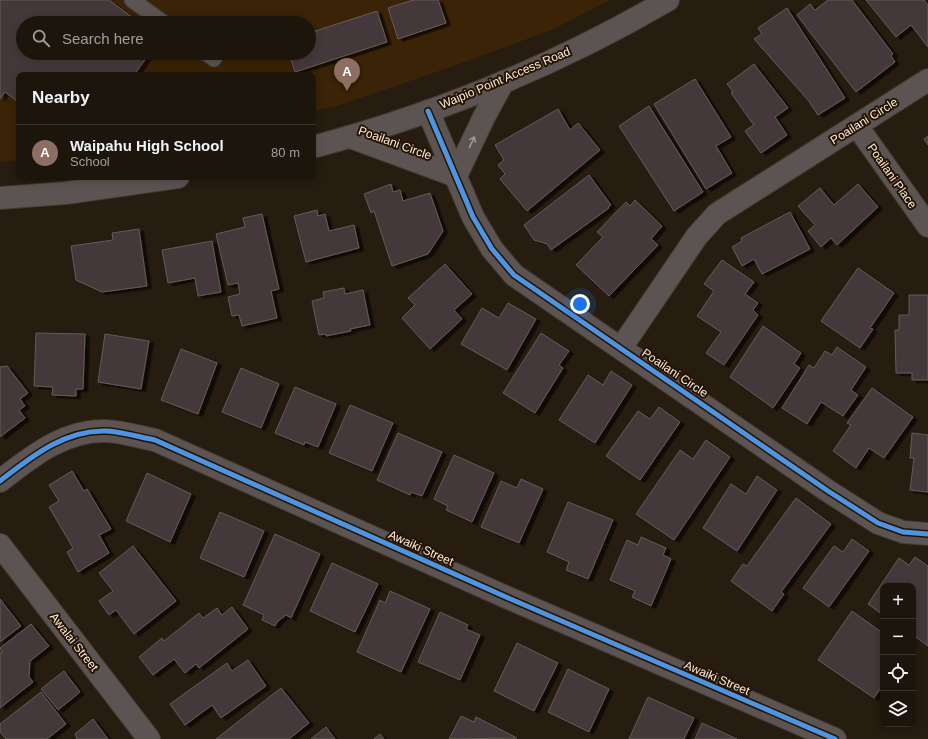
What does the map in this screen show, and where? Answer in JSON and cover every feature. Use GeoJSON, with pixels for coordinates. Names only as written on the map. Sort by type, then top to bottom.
{"type":"FeatureCollection","features":[{"type":"Feature","properties":{"kind":"street","name":"Waipio Point Access Road"},"geometry":{"type":"LineString","coordinates":[[316,146],[428,112],[503,82],[551,61],[642,15],[668,0]]}},
{"type":"Feature","properties":{"kind":"street","name":"Poailani Circle"},"geometry":{"type":"LineString","coordinates":[[621,348],[697,236],[717,214],[928,80]]}},
{"type":"Feature","properties":{"kind":"street"},"geometry":{"type":"LineString","coordinates":[[456,176],[483,119],[503,82]]}},
{"type":"Feature","properties":{"kind":"street","name":"Poailani Circle"},"geometry":{"type":"LineString","coordinates":[[428,112],[473,217],[492,249],[514,275],[828,492],[878,523],[903,532],[928,534]]}},
{"type":"Feature","properties":{"kind":"street","name":"Poailani Place"},"geometry":{"type":"LineString","coordinates":[[857,126],[928,226]]}},
{"type":"Feature","properties":{"kind":"street","name":"Poailani Circle"},"geometry":{"type":"LineString","coordinates":[[350,137],[456,176]]}},
{"type":"Feature","properties":{"kind":"street"},"geometry":{"type":"LineString","coordinates":[[0,198],[66,193],[157,180]]}},
{"type":"Feature","properties":{"kind":"street","name":"Awaiki Street"},"geometry":{"type":"LineString","coordinates":[[0,480],[33,455],[61,440],[86,432],[111,432],[155,440],[813,735],[834,739]]}},
{"type":"Feature","properties":{"kind":"street","name":"Awalai Street"},"geometry":{"type":"LineString","coordinates":[[0,545],[149,739]]}},
{"type":"Feature","properties":{"kind":"lane"},"geometry":{"type":"LineString","coordinates":[[132,0],[154,16]]}},
{"type":"Feature","properties":{"kind":"shaded area"},"geometry":{"type":"Polygon","coordinates":[[[0,0],[610,0],[552,30],[451,67],[334,107],[316,110],[316,72],[16,72],[16,160],[0,162],[0,0]]]}},
{"type":"Feature","properties":{"kind":"building"},"geometry":{"type":"Polygon","coordinates":[[[0,0],[109,0],[131,16],[16,16],[16,60],[145,60],[136,72],[16,72],[16,100],[5,92],[0,99],[0,0]]]}},
{"type":"Feature","properties":{"kind":"building"},"geometry":{"type":"Polygon","coordinates":[[[413,0],[438,0],[446,23],[398,39],[388,8],[413,0]]]}},
{"type":"Feature","properties":{"kind":"building"},"geometry":{"type":"Polygon","coordinates":[[[828,0],[852,0],[893,54],[891,56],[895,62],[856,92],[797,15],[810,4],[815,10],[828,0]]]}},
{"type":"Feature","properties":{"kind":"building"},"geometry":{"type":"Polygon","coordinates":[[[866,0],[924,0],[928,5],[928,47],[911,25],[896,37],[866,0]]]}},
{"type":"Feature","properties":{"kind":"building"},"geometry":{"type":"Polygon","coordinates":[[[787,8],[845,98],[818,115],[808,100],[754,39],[762,34],[758,28],[787,8]]]}},
{"type":"Feature","properties":{"kind":"building"},"geometry":{"type":"Polygon","coordinates":[[[377,11],[387,42],[295,72],[291,60],[316,60],[316,31],[377,11]]]}},
{"type":"Feature","properties":{"kind":"building"},"geometry":{"type":"Polygon","coordinates":[[[754,64],[788,108],[775,117],[787,135],[761,153],[745,131],[755,124],[753,124],[731,93],[733,92],[727,84],[754,64]]]}},
{"type":"Feature","properties":{"kind":"building"},"geometry":{"type":"Polygon","coordinates":[[[695,79],[731,137],[716,146],[732,173],[706,189],[654,104],[695,79]]]}},
{"type":"Feature","properties":{"kind":"building"},"geometry":{"type":"Polygon","coordinates":[[[649,106],[703,192],[674,211],[619,126],[649,106]]]}},
{"type":"Feature","properties":{"kind":"building"},"geometry":{"type":"Polygon","coordinates":[[[558,109],[570,130],[578,123],[600,150],[527,211],[500,179],[505,174],[498,165],[504,160],[495,145],[558,109]]]}},
{"type":"Feature","properties":{"kind":"building"},"geometry":{"type":"Polygon","coordinates":[[[928,136],[928,145],[924,139],[928,136]]]}},
{"type":"Feature","properties":{"kind":"building"},"geometry":{"type":"Polygon","coordinates":[[[589,175],[611,205],[608,207],[609,208],[551,250],[547,244],[534,240],[524,225],[589,175]]]}},
{"type":"Feature","properties":{"kind":"building"},"geometry":{"type":"Polygon","coordinates":[[[391,184],[393,192],[400,190],[403,201],[430,193],[443,231],[428,254],[392,266],[374,211],[371,213],[364,194],[391,184]]]}},
{"type":"Feature","properties":{"kind":"building"},"geometry":{"type":"Polygon","coordinates":[[[858,184],[878,207],[837,245],[831,238],[821,247],[808,231],[815,225],[798,206],[820,188],[834,205],[858,184]]]}},
{"type":"Feature","properties":{"kind":"building"},"geometry":{"type":"Polygon","coordinates":[[[635,200],[662,226],[651,239],[658,245],[609,296],[576,265],[603,237],[597,232],[626,202],[630,206],[635,200]]]}},
{"type":"Feature","properties":{"kind":"building"},"geometry":{"type":"Polygon","coordinates":[[[317,210],[318,216],[325,214],[329,231],[354,225],[359,248],[306,262],[294,216],[317,210]]]}},
{"type":"Feature","properties":{"kind":"building"},"geometry":{"type":"Polygon","coordinates":[[[790,212],[810,249],[762,274],[754,259],[742,266],[732,247],[742,241],[741,238],[790,212]]]}},
{"type":"Feature","properties":{"kind":"building"},"geometry":{"type":"Polygon","coordinates":[[[262,214],[279,289],[271,291],[277,318],[242,326],[239,315],[232,316],[228,297],[240,294],[238,283],[228,285],[216,234],[245,227],[243,218],[262,214]]]}},
{"type":"Feature","properties":{"kind":"building"},"geometry":{"type":"Polygon","coordinates":[[[139,229],[147,286],[102,292],[76,280],[71,246],[113,240],[112,233],[139,229]]]}},
{"type":"Feature","properties":{"kind":"building"},"geometry":{"type":"Polygon","coordinates":[[[212,241],[221,292],[198,296],[195,278],[168,283],[162,250],[212,241]]]}},
{"type":"Feature","properties":{"kind":"building"},"geometry":{"type":"Polygon","coordinates":[[[722,260],[754,282],[745,294],[758,303],[753,310],[758,315],[724,365],[706,353],[721,332],[697,316],[714,291],[704,284],[722,260]]]}},
{"type":"Feature","properties":{"kind":"building"},"geometry":{"type":"Polygon","coordinates":[[[445,264],[472,294],[454,310],[462,319],[430,349],[402,318],[415,305],[408,298],[445,264]]]}},
{"type":"Feature","properties":{"kind":"building"},"geometry":{"type":"Polygon","coordinates":[[[858,268],[894,293],[870,328],[873,329],[860,348],[821,321],[858,268]]]}},
{"type":"Feature","properties":{"kind":"building"},"geometry":{"type":"Polygon","coordinates":[[[344,288],[345,294],[363,290],[370,325],[350,329],[351,331],[326,336],[326,334],[319,335],[312,301],[324,298],[323,292],[344,288]]]}},
{"type":"Feature","properties":{"kind":"building"},"geometry":{"type":"Polygon","coordinates":[[[909,295],[928,295],[928,380],[912,380],[912,373],[896,373],[895,330],[899,330],[899,315],[909,315],[909,295]]]}},
{"type":"Feature","properties":{"kind":"building"},"geometry":{"type":"Polygon","coordinates":[[[508,303],[536,319],[507,370],[461,344],[482,308],[499,318],[508,303]]]}},
{"type":"Feature","properties":{"kind":"building"},"geometry":{"type":"Polygon","coordinates":[[[763,326],[801,353],[794,364],[800,368],[773,408],[730,377],[763,326]]]}},
{"type":"Feature","properties":{"kind":"building"},"geometry":{"type":"Polygon","coordinates":[[[36,333],[85,334],[83,389],[76,389],[76,396],[52,395],[53,387],[34,386],[36,333]]]}},
{"type":"Feature","properties":{"kind":"building"},"geometry":{"type":"Polygon","coordinates":[[[541,333],[569,351],[559,365],[563,368],[535,413],[503,393],[541,333]]]}},
{"type":"Feature","properties":{"kind":"building"},"geometry":{"type":"Polygon","coordinates":[[[105,334],[149,341],[141,389],[98,382],[105,334]]]}},
{"type":"Feature","properties":{"kind":"building"},"geometry":{"type":"Polygon","coordinates":[[[837,347],[866,367],[851,390],[858,395],[843,416],[821,402],[807,424],[782,408],[809,365],[814,368],[825,351],[832,355],[837,347]]]}},
{"type":"Feature","properties":{"kind":"building"},"geometry":{"type":"Polygon","coordinates":[[[181,349],[217,363],[198,414],[161,400],[181,349]]]}},
{"type":"Feature","properties":{"kind":"building"},"geometry":{"type":"Polygon","coordinates":[[[7,366],[28,393],[20,399],[25,406],[19,410],[25,418],[0,437],[0,367],[7,366]]]}},
{"type":"Feature","properties":{"kind":"building"},"geometry":{"type":"Polygon","coordinates":[[[241,368],[279,384],[261,428],[222,412],[241,368]]]}},
{"type":"Feature","properties":{"kind":"building"},"geometry":{"type":"Polygon","coordinates":[[[611,371],[632,385],[595,443],[559,420],[588,375],[603,385],[611,371]]]}},
{"type":"Feature","properties":{"kind":"building"},"geometry":{"type":"Polygon","coordinates":[[[295,387],[336,404],[318,447],[305,442],[304,445],[275,433],[295,387]]]}},
{"type":"Feature","properties":{"kind":"building"},"geometry":{"type":"Polygon","coordinates":[[[872,388],[913,417],[884,458],[869,448],[856,468],[833,451],[851,425],[847,423],[872,388]]]}},
{"type":"Feature","properties":{"kind":"building"},"geometry":{"type":"Polygon","coordinates":[[[350,405],[393,423],[372,471],[329,453],[350,405]]]}},
{"type":"Feature","properties":{"kind":"building"},"geometry":{"type":"Polygon","coordinates":[[[659,407],[680,422],[640,480],[606,456],[638,411],[650,419],[659,407]]]}},
{"type":"Feature","properties":{"kind":"building"},"geometry":{"type":"Polygon","coordinates":[[[398,433],[442,452],[422,496],[411,492],[410,495],[377,480],[398,433]]]}},
{"type":"Feature","properties":{"kind":"building"},"geometry":{"type":"Polygon","coordinates":[[[912,433],[928,435],[928,492],[910,490],[914,458],[910,458],[912,433]]]}},
{"type":"Feature","properties":{"kind":"building"},"geometry":{"type":"Polygon","coordinates":[[[706,440],[730,457],[674,540],[636,514],[680,450],[693,459],[706,440]]]}},
{"type":"Feature","properties":{"kind":"building"},"geometry":{"type":"Polygon","coordinates":[[[454,455],[494,473],[472,522],[446,510],[448,506],[434,499],[454,455]]]}},
{"type":"Feature","properties":{"kind":"building"},"geometry":{"type":"Polygon","coordinates":[[[72,471],[84,491],[87,489],[111,529],[99,535],[109,553],[78,572],[67,552],[73,548],[49,507],[59,501],[49,485],[72,471]]]}},
{"type":"Feature","properties":{"kind":"building"},"geometry":{"type":"Polygon","coordinates":[[[147,473],[191,494],[170,542],[126,521],[147,473]]]}},
{"type":"Feature","properties":{"kind":"building"},"geometry":{"type":"Polygon","coordinates":[[[757,476],[777,490],[737,551],[703,528],[731,484],[746,494],[757,476]]]}},
{"type":"Feature","properties":{"kind":"building"},"geometry":{"type":"Polygon","coordinates":[[[521,479],[543,489],[519,543],[481,527],[501,481],[517,488],[521,479]]]}},
{"type":"Feature","properties":{"kind":"building"},"geometry":{"type":"Polygon","coordinates":[[[796,498],[831,524],[781,592],[784,594],[772,611],[731,581],[743,564],[747,566],[796,498]]]}},
{"type":"Feature","properties":{"kind":"building"},"geometry":{"type":"Polygon","coordinates":[[[568,502],[613,520],[588,579],[566,570],[569,562],[547,552],[568,502]]]}},
{"type":"Feature","properties":{"kind":"building"},"geometry":{"type":"Polygon","coordinates":[[[220,512],[264,531],[244,577],[200,558],[220,512]]]}},
{"type":"Feature","properties":{"kind":"building"},"geometry":{"type":"Polygon","coordinates":[[[275,534],[320,554],[291,618],[286,615],[278,621],[275,626],[262,620],[264,615],[243,605],[275,534]]]}},
{"type":"Feature","properties":{"kind":"building"},"geometry":{"type":"Polygon","coordinates":[[[641,537],[666,548],[663,555],[671,559],[651,606],[632,597],[635,591],[610,580],[627,540],[638,545],[641,537]]]}},
{"type":"Feature","properties":{"kind":"building"},"geometry":{"type":"Polygon","coordinates":[[[852,539],[869,551],[829,607],[803,588],[834,546],[843,552],[852,539]]]}},
{"type":"Feature","properties":{"kind":"building"},"geometry":{"type":"Polygon","coordinates":[[[133,546],[176,601],[134,634],[116,610],[109,615],[99,601],[113,591],[99,573],[133,546]]]}},
{"type":"Feature","properties":{"kind":"building"},"geometry":{"type":"Polygon","coordinates":[[[915,557],[928,566],[928,646],[916,637],[916,583],[882,583],[899,558],[909,565],[915,557]]]}},
{"type":"Feature","properties":{"kind":"building"},"geometry":{"type":"Polygon","coordinates":[[[332,563],[378,584],[355,632],[310,611],[332,563]]]}},
{"type":"Feature","properties":{"kind":"building"},"geometry":{"type":"Polygon","coordinates":[[[880,586],[880,613],[868,604],[880,586]]]}},
{"type":"Feature","properties":{"kind":"building"},"geometry":{"type":"Polygon","coordinates":[[[390,591],[430,609],[401,672],[357,652],[380,600],[385,603],[390,591]]]}},
{"type":"Feature","properties":{"kind":"building"},"geometry":{"type":"Polygon","coordinates":[[[0,599],[21,626],[0,642],[0,599]]]}},
{"type":"Feature","properties":{"kind":"building"},"geometry":{"type":"Polygon","coordinates":[[[232,607],[248,629],[199,668],[196,664],[185,673],[174,659],[153,675],[139,657],[162,638],[164,641],[199,613],[203,618],[217,608],[222,615],[232,607]]]}},
{"type":"Feature","properties":{"kind":"building"},"geometry":{"type":"Polygon","coordinates":[[[852,611],[880,631],[880,689],[874,698],[818,660],[852,611]]]}},
{"type":"Feature","properties":{"kind":"building"},"geometry":{"type":"Polygon","coordinates":[[[440,612],[468,625],[466,629],[480,635],[460,680],[418,662],[440,612]]]}},
{"type":"Feature","properties":{"kind":"building"},"geometry":{"type":"Polygon","coordinates":[[[31,624],[49,646],[30,661],[29,677],[33,682],[0,708],[0,653],[2,652],[0,648],[31,624]]]}},
{"type":"Feature","properties":{"kind":"building"},"geometry":{"type":"Polygon","coordinates":[[[517,643],[558,663],[534,711],[494,691],[517,643]]]}},
{"type":"Feature","properties":{"kind":"building"},"geometry":{"type":"Polygon","coordinates":[[[248,660],[266,686],[221,718],[212,705],[185,725],[170,704],[227,663],[232,671],[248,660]]]}},
{"type":"Feature","properties":{"kind":"building"},"geometry":{"type":"Polygon","coordinates":[[[568,669],[609,689],[589,732],[548,712],[568,669]]]}},
{"type":"Feature","properties":{"kind":"building"},"geometry":{"type":"Polygon","coordinates":[[[64,671],[80,692],[58,710],[41,689],[64,671]]]}},
{"type":"Feature","properties":{"kind":"building"},"geometry":{"type":"Polygon","coordinates":[[[281,688],[309,723],[289,739],[216,739],[281,688]]]}},
{"type":"Feature","properties":{"kind":"building"},"geometry":{"type":"Polygon","coordinates":[[[41,692],[66,724],[47,739],[6,739],[0,732],[0,724],[41,692]]]}},
{"type":"Feature","properties":{"kind":"building"},"geometry":{"type":"Polygon","coordinates":[[[648,697],[694,718],[684,739],[629,739],[648,697]]]}},
{"type":"Feature","properties":{"kind":"building"},"geometry":{"type":"Polygon","coordinates":[[[461,716],[474,722],[476,717],[517,738],[449,739],[461,716]]]}},
{"type":"Feature","properties":{"kind":"building"},"geometry":{"type":"Polygon","coordinates":[[[93,719],[108,739],[77,739],[75,734],[93,719]]]}},
{"type":"Feature","properties":{"kind":"building"},"geometry":{"type":"Polygon","coordinates":[[[702,723],[737,739],[695,739],[702,723]]]}},
{"type":"Feature","properties":{"kind":"building"},"geometry":{"type":"Polygon","coordinates":[[[326,727],[335,739],[311,739],[326,727]]]}},
{"type":"Feature","properties":{"kind":"building"},"geometry":{"type":"Polygon","coordinates":[[[380,734],[384,739],[374,739],[380,734]]]}},
{"type":"Feature","properties":{"kind":"cycle path"},"geometry":{"type":"LineString","coordinates":[[428,111],[473,217],[492,249],[514,275],[828,491],[878,523],[903,532],[928,534]]}},
{"type":"Feature","properties":{"kind":"cycle path"},"geometry":{"type":"LineString","coordinates":[[0,481],[49,446],[77,435],[107,431],[125,433],[155,440],[506,597],[835,739]]}},
{"type":"Feature","properties":{"kind":"place","name":"Waipahu High School"},"geometry":{"type":"Point","coordinates":[347,91]}}]}
